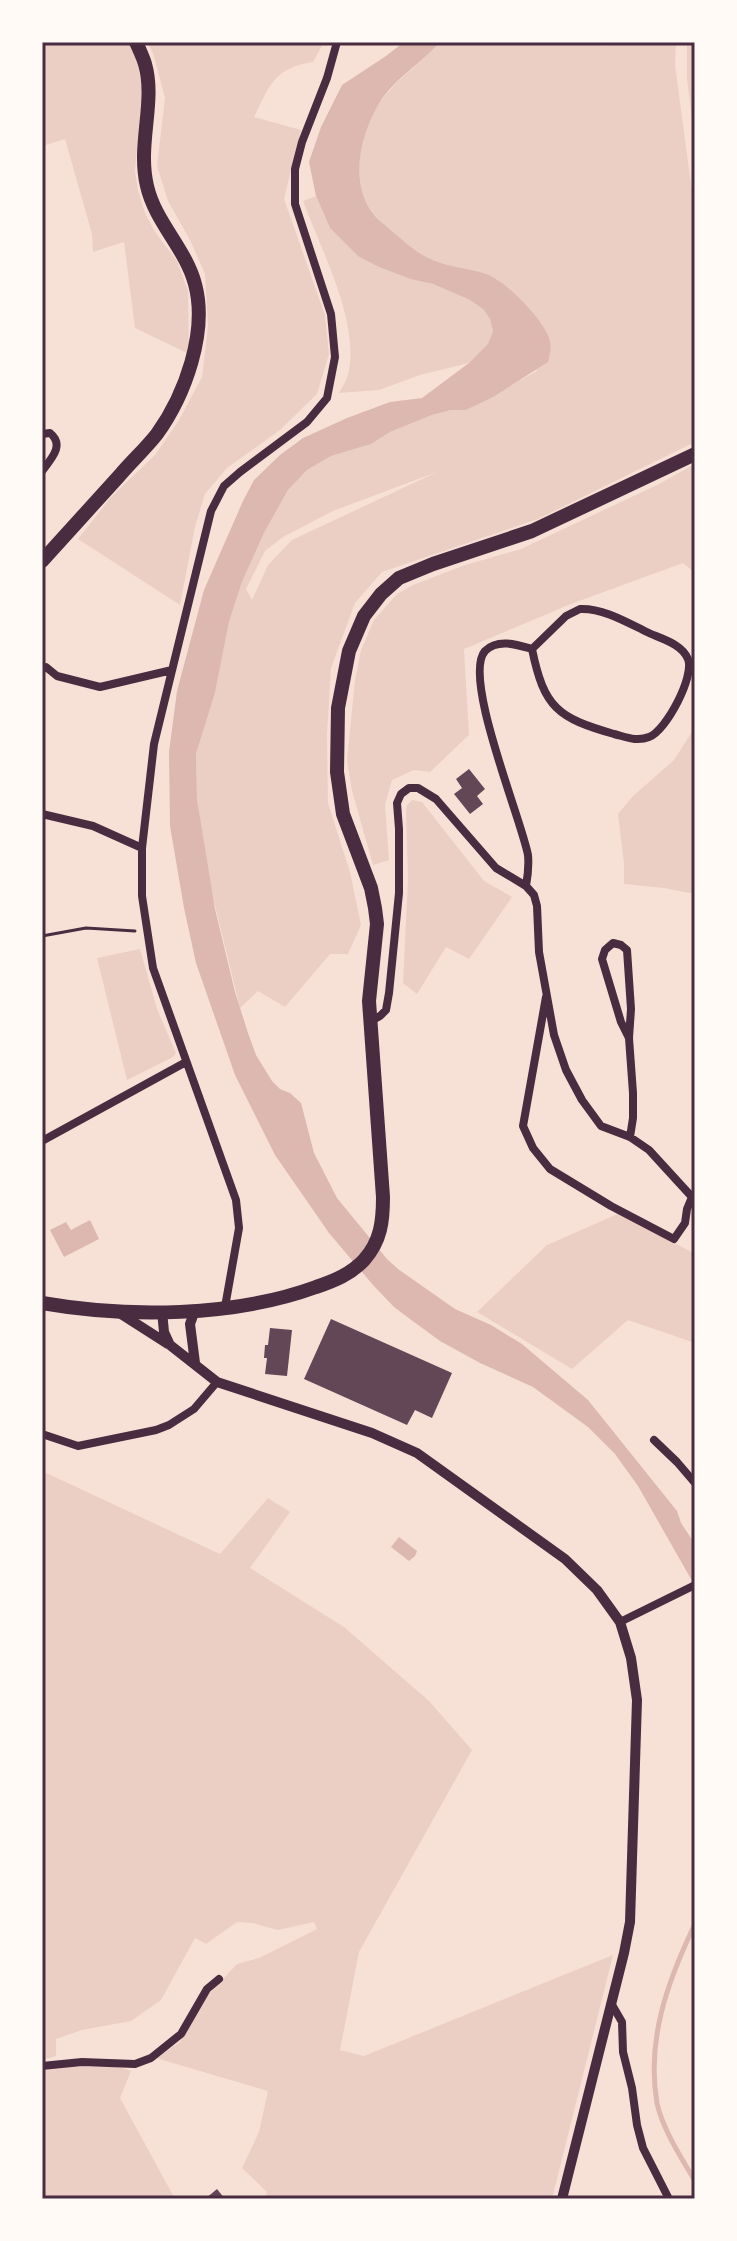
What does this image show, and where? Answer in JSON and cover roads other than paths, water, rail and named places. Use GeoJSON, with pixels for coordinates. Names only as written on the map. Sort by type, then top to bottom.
{"type":"FeatureCollection","features":[{"type":"Feature","properties":{"kind":"highway"},"geometry":{"type":"LineString","coordinates":[[42,561],[156,434],[178,399],[194,356],[198,321],[196,285],[185,258],[147,189],[143,151],[149,92],[146,65],[136,42]]}},
{"type":"Feature","properties":{"kind":"highway"},"geometry":{"type":"LineString","coordinates":[[42,1303],[116,1311],[225,1307],[285,1297],[349,1273],[364,1260],[383,1226],[369,1001],[377,924],[371,888],[343,814],[337,772],[338,708],[349,651],[364,616],[381,594],[399,578],[532,531],[695,454]]}},
{"type":"Feature","properties":{"kind":"street"},"geometry":{"type":"LineString","coordinates":[[225,1307],[239,1228],[236,1200],[153,968],[142,896],[142,848],[154,744],[211,511],[224,486],[307,422],[327,398],[335,357],[331,314],[295,204],[295,169],[337,42]]}},
{"type":"Feature","properties":{"kind":"street"},"geometry":{"type":"LineString","coordinates":[[42,434],[50,433],[58,444],[42,471]]}},
{"type":"Feature","properties":{"kind":"street"},"geometry":{"type":"LineString","coordinates":[[580,609],[591,609],[675,644],[690,662],[688,676],[668,719],[650,737],[636,740],[571,720],[557,710],[537,673],[532,649],[566,616],[580,609]]}},
{"type":"Feature","properties":{"kind":"street"},"geometry":{"type":"LineString","coordinates":[[526,886],[528,856],[488,726],[479,671],[480,659],[491,647],[514,644],[532,649]]}},
{"type":"Feature","properties":{"kind":"street"},"geometry":{"type":"LineString","coordinates":[[42,669],[46,667],[57,676],[100,687],[172,670]]}},
{"type":"Feature","properties":{"kind":"street"},"geometry":{"type":"LineString","coordinates":[[371,1021],[386,1010],[389,993],[399,893],[397,803],[401,794],[409,788],[418,788],[436,799],[496,868],[526,886],[534,895],[546,997],[566,1070],[601,1126],[630,1137],[649,1150],[692,1197],[685,1223],[674,1239],[550,1169],[533,1148],[523,1126],[546,997]]}},
{"type":"Feature","properties":{"kind":"street"},"geometry":{"type":"LineString","coordinates":[[42,814],[93,826],[142,848]]}},
{"type":"Feature","properties":{"kind":"street"},"geometry":{"type":"LineString","coordinates":[[629,1038],[604,972],[602,959],[605,950],[613,943],[627,950],[633,1093],[630,1137]]}},
{"type":"Feature","properties":{"kind":"street"},"geometry":{"type":"LineString","coordinates":[[42,1141],[186,1062]]}},
{"type":"Feature","properties":{"kind":"street"},"geometry":{"type":"LineString","coordinates":[[685,1223],[695,1226]]}},
{"type":"Feature","properties":{"kind":"street"},"geometry":{"type":"LineString","coordinates":[[195,1310],[190,1324],[195,1363]]}},
{"type":"Feature","properties":{"kind":"street"},"geometry":{"type":"LineString","coordinates":[[116,1311],[170,1345],[217,1382],[372,1433],[417,1453],[565,1559],[597,1590],[620,1622],[631,1658],[637,1700],[630,1922],[562,2199]]}},
{"type":"Feature","properties":{"kind":"street"},"geometry":{"type":"LineString","coordinates":[[162,1311],[164,1332],[170,1345]]}},
{"type":"Feature","properties":{"kind":"street"},"geometry":{"type":"LineString","coordinates":[[42,1434],[78,1446],[156,1430],[194,1409],[217,1382]]}},
{"type":"Feature","properties":{"kind":"street"},"geometry":{"type":"LineString","coordinates":[[654,1440],[695,1483]]}},
{"type":"Feature","properties":{"kind":"street"},"geometry":{"type":"LineString","coordinates":[[620,1622],[695,1585]]}},
{"type":"Feature","properties":{"kind":"street"},"geometry":{"type":"LineString","coordinates":[[42,2066],[82,2062],[135,2064],[151,2058],[181,2034],[207,1989],[219,1979]]}},
{"type":"Feature","properties":{"kind":"street"},"geometry":{"type":"LineString","coordinates":[[611,2003],[622,2022],[623,2052],[643,2148],[669,2199]]}},
{"type":"Feature","properties":{"kind":"waterway"},"geometry":{"type":"LineString","coordinates":[[695,1924],[668,1989],[654,2056],[657,2103],[663,2123],[695,2181]]}}]}
